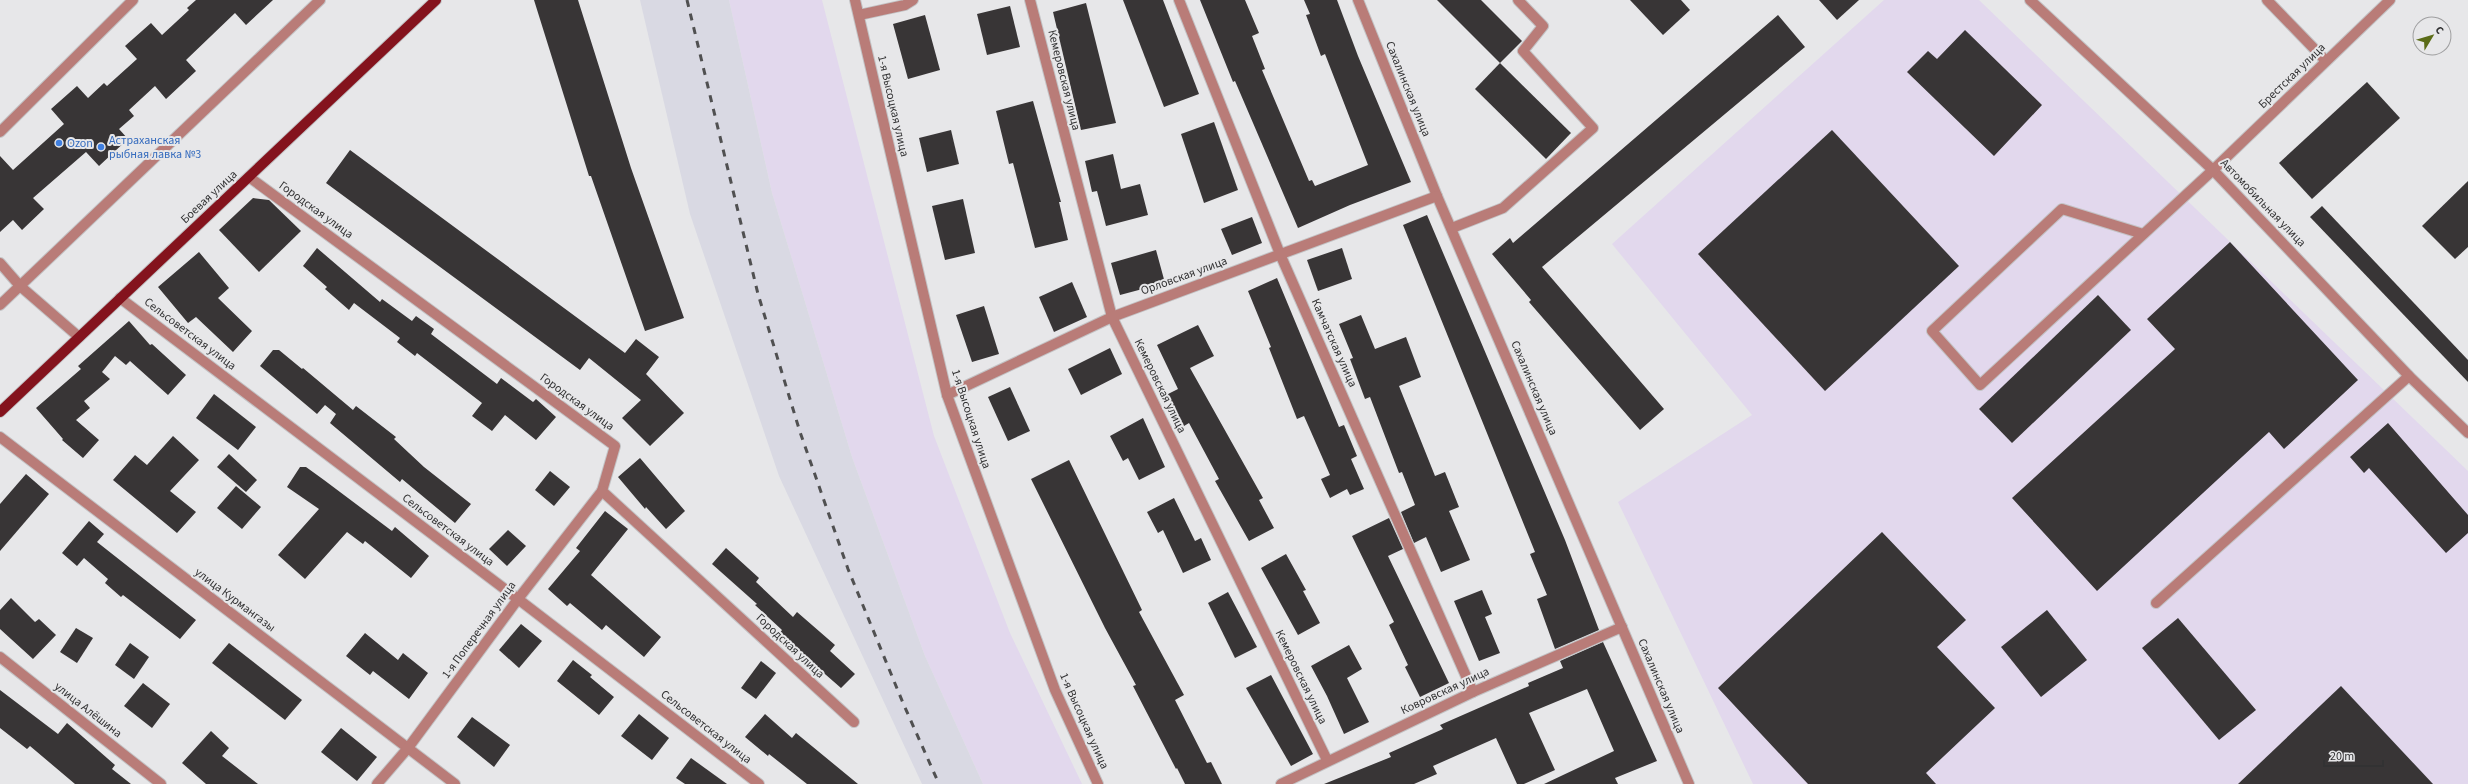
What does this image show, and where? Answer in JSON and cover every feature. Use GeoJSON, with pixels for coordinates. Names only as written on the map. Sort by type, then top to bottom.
{"type":"FeatureCollection","features":[{"type":"Feature","properties":{"kind":"main road","name":"Боевая улица"},"geometry":{"type":"LineString","coordinates":[[0,412],[436,0]]}},
{"type":"Feature","properties":{"kind":"street"},"geometry":{"type":"LineString","coordinates":[[0,132],[133,0]]}},
{"type":"Feature","properties":{"kind":"street"},"geometry":{"type":"LineString","coordinates":[[0,305],[320,0]]}},
{"type":"Feature","properties":{"kind":"street","name":"1-я Высоцкая улица"},"geometry":{"type":"LineString","coordinates":[[855,0],[947,395],[1055,690],[1098,784]]}},
{"type":"Feature","properties":{"kind":"street"},"geometry":{"type":"LineString","coordinates":[[859,16],[905,5],[912,0]]}},
{"type":"Feature","properties":{"kind":"street","name":"Кемеровская улица"},"geometry":{"type":"LineString","coordinates":[[1030,0],[1112,317],[1327,760]]}},
{"type":"Feature","properties":{"kind":"street","name":"Камчатская улица"},"geometry":{"type":"LineString","coordinates":[[1179,0],[1280,254],[1473,692]]}},
{"type":"Feature","properties":{"kind":"street","name":"Сахалинская улица"},"geometry":{"type":"LineString","coordinates":[[1358,0],[1437,196],[1689,784]]}},
{"type":"Feature","properties":{"kind":"street"},"geometry":{"type":"LineString","coordinates":[[1452,228],[1503,208],[1594,128],[1523,51],[1542,26],[1518,0]]}},
{"type":"Feature","properties":{"kind":"street","name":"Автомобильная улица"},"geometry":{"type":"LineString","coordinates":[[2030,0],[2213,170],[2409,376],[2468,434]]}},
{"type":"Feature","properties":{"kind":"street"},"geometry":{"type":"LineString","coordinates":[[2267,0],[2326,61]]}},
{"type":"Feature","properties":{"kind":"street","name":"Брестская улица"},"geometry":{"type":"LineString","coordinates":[[2143,234],[2062,209],[1932,331],[1980,385],[2213,170],[2390,0]]}},
{"type":"Feature","properties":{"kind":"street","name":"Городская улица"},"geometry":{"type":"LineString","coordinates":[[249,177],[616,446],[602,491],[854,722]]}},
{"type":"Feature","properties":{"kind":"street","name":"Орловская улица"},"geometry":{"type":"LineString","coordinates":[[947,395],[1112,317],[1437,196]]}},
{"type":"Feature","properties":{"kind":"street"},"geometry":{"type":"LineString","coordinates":[[0,263],[20,286],[79,337]]}},
{"type":"Feature","properties":{"kind":"street","name":"Сельсоветская улица"},"geometry":{"type":"LineString","coordinates":[[120,298],[518,599],[758,784]]}},
{"type":"Feature","properties":{"kind":"street"},"geometry":{"type":"LineString","coordinates":[[2156,603],[2409,376]]}},
{"type":"Feature","properties":{"kind":"street","name":"улица Курмангазы"},"geometry":{"type":"LineString","coordinates":[[0,437],[455,784]]}},
{"type":"Feature","properties":{"kind":"street","name":"1-я Поперечная улица"},"geometry":{"type":"LineString","coordinates":[[377,784],[408,748],[518,599],[602,491]]}},
{"type":"Feature","properties":{"kind":"street","name":"Ковровская улица"},"geometry":{"type":"LineString","coordinates":[[1281,784],[1327,760],[1473,692],[1622,627]]}},
{"type":"Feature","properties":{"kind":"street","name":"улица Алёшина"},"geometry":{"type":"LineString","coordinates":[[0,657],[161,784]]}},
{"type":"Feature","properties":{"kind":"shaded area"},"geometry":{"type":"Polygon","coordinates":[[[640,0],[729,0],[772,193],[852,457],[925,656],[983,784],[922,784],[779,476],[690,214],[640,0]]]}},
{"type":"Feature","properties":{"kind":"shaded area"},"geometry":{"type":"Polygon","coordinates":[[[729,0],[822,0],[934,436],[1010,633],[1082,784],[983,784],[925,656],[852,457],[772,193],[729,0]]]}},
{"type":"Feature","properties":{"kind":"shaded area"},"geometry":{"type":"Polygon","coordinates":[[[1884,0],[1979,0],[2468,471],[2468,784],[1753,784],[1618,502],[1752,415],[1612,244],[1884,0]]]}},
{"type":"Feature","properties":{"kind":"building"},"geometry":{"type":"Polygon","coordinates":[[[196,0],[273,0],[246,25],[235,13],[186,60],[196,71],[166,99],[155,86],[129,110],[134,116],[119,129],[128,139],[99,166],[86,152],[33,198],[44,209],[22,230],[13,220],[0,232],[0,156],[13,170],[64,124],[51,109],[77,86],[88,98],[104,83],[107,86],[137,59],[125,46],[151,23],[162,35],[189,10],[187,8],[196,0]]]}},
{"type":"Feature","properties":{"kind":"building"},"geometry":{"type":"Polygon","coordinates":[[[534,0],[578,0],[631,168],[684,318],[645,331],[591,176],[589,176],[534,0]]]}},
{"type":"Feature","properties":{"kind":"building"},"geometry":{"type":"Polygon","coordinates":[[[1123,0],[1163,0],[1199,94],[1164,107],[1123,0]]]}},
{"type":"Feature","properties":{"kind":"building"},"geometry":{"type":"Polygon","coordinates":[[[1200,0],[1245,0],[1259,33],[1252,36],[1265,69],[1262,70],[1309,181],[1312,180],[1315,186],[1368,165],[1325,54],[1321,56],[1306,15],[1310,14],[1304,0],[1337,0],[1358,56],[1411,182],[1350,205],[1298,228],[1235,81],[1233,82],[1200,0]]]}},
{"type":"Feature","properties":{"kind":"building"},"geometry":{"type":"Polygon","coordinates":[[[1437,0],[1481,0],[1522,41],[1500,63],[1437,0]]]}},
{"type":"Feature","properties":{"kind":"building"},"geometry":{"type":"Polygon","coordinates":[[[1630,0],[1681,0],[1690,10],[1663,35],[1630,0]]]}},
{"type":"Feature","properties":{"kind":"building"},"geometry":{"type":"Polygon","coordinates":[[[1819,0],[1859,0],[1837,20],[1819,0]]]}},
{"type":"Feature","properties":{"kind":"building"},"geometry":{"type":"Polygon","coordinates":[[[1086,3],[1116,123],[1081,130],[1053,12],[1086,3]]]}},
{"type":"Feature","properties":{"kind":"building"},"geometry":{"type":"Polygon","coordinates":[[[1010,6],[1020,47],[987,55],[977,14],[1010,6]]]}},
{"type":"Feature","properties":{"kind":"building"},"geometry":{"type":"Polygon","coordinates":[[[925,15],[940,70],[908,79],[893,24],[925,15]]]}},
{"type":"Feature","properties":{"kind":"building"},"geometry":{"type":"Polygon","coordinates":[[[1778,15],[1805,47],[1542,267],[1664,409],[1640,430],[1529,302],[1531,300],[1492,254],[1510,238],[1513,243],[1778,15]]]}},
{"type":"Feature","properties":{"kind":"building"},"geometry":{"type":"Polygon","coordinates":[[[1965,30],[2042,105],[1994,156],[1907,72],[1928,51],[1937,59],[1965,30]]]}},
{"type":"Feature","properties":{"kind":"building"},"geometry":{"type":"Polygon","coordinates":[[[1500,63],[1571,133],[1546,159],[1475,89],[1500,63]]]}},
{"type":"Feature","properties":{"kind":"building"},"geometry":{"type":"Polygon","coordinates":[[[2367,82],[2400,118],[2312,199],[2279,163],[2367,82]]]}},
{"type":"Feature","properties":{"kind":"building"},"geometry":{"type":"Polygon","coordinates":[[[1033,101],[1061,202],[1059,202],[1068,240],[1035,248],[1013,163],[1009,164],[996,111],[1033,101]]]}},
{"type":"Feature","properties":{"kind":"building"},"geometry":{"type":"Polygon","coordinates":[[[1214,122],[1238,190],[1204,203],[1181,134],[1214,122]]]}},
{"type":"Feature","properties":{"kind":"building"},"geometry":{"type":"Polygon","coordinates":[[[951,130],[959,164],[927,172],[919,138],[951,130]]]}},
{"type":"Feature","properties":{"kind":"building"},"geometry":{"type":"Polygon","coordinates":[[[1832,130],[1959,266],[1825,391],[1698,254],[1832,130]]]}},
{"type":"Feature","properties":{"kind":"building"},"geometry":{"type":"Polygon","coordinates":[[[350,150],[625,353],[636,339],[659,357],[646,374],[684,413],[650,446],[622,418],[641,400],[589,358],[580,370],[326,183],[350,150]]]}},
{"type":"Feature","properties":{"kind":"building"},"geometry":{"type":"Polygon","coordinates":[[[1113,154],[1121,189],[1140,184],[1148,215],[1106,226],[1097,191],[1092,192],[1085,161],[1113,154]]]}},
{"type":"Feature","properties":{"kind":"building"},"geometry":{"type":"Polygon","coordinates":[[[2468,181],[2468,247],[2455,259],[2422,226],[2468,181]]]}},
{"type":"Feature","properties":{"kind":"building"},"geometry":{"type":"Polygon","coordinates":[[[253,198],[269,200],[301,231],[259,272],[219,230],[253,198]]]}},
{"type":"Feature","properties":{"kind":"building"},"geometry":{"type":"Polygon","coordinates":[[[963,199],[975,253],[945,260],[932,206],[963,199]]]}},
{"type":"Feature","properties":{"kind":"building"},"geometry":{"type":"Polygon","coordinates":[[[2322,206],[2468,360],[2468,382],[2310,217],[2322,206]]]}},
{"type":"Feature","properties":{"kind":"building"},"geometry":{"type":"Polygon","coordinates":[[[1427,215],[1565,540],[1599,630],[1555,649],[1537,599],[1547,595],[1530,554],[1535,552],[1403,225],[1427,215]]]}},
{"type":"Feature","properties":{"kind":"building"},"geometry":{"type":"Polygon","coordinates":[[[1252,217],[1262,243],[1232,255],[1221,229],[1252,217]]]}},
{"type":"Feature","properties":{"kind":"building"},"geometry":{"type":"Polygon","coordinates":[[[2230,242],[2358,380],[2284,449],[2269,432],[2097,591],[2012,498],[2175,349],[2147,319],[2230,242]]]}},
{"type":"Feature","properties":{"kind":"building"},"geometry":{"type":"Polygon","coordinates":[[[317,248],[380,302],[382,299],[412,321],[416,316],[434,329],[431,334],[497,384],[501,378],[533,402],[536,399],[556,417],[536,440],[505,415],[492,431],[472,416],[482,403],[417,353],[415,356],[397,342],[400,338],[354,303],[349,310],[325,289],[327,287],[303,266],[317,248]]]}},
{"type":"Feature","properties":{"kind":"building"},"geometry":{"type":"Polygon","coordinates":[[[1342,248],[1352,279],[1318,291],[1307,260],[1342,248]]]}},
{"type":"Feature","properties":{"kind":"building"},"geometry":{"type":"Polygon","coordinates":[[[1156,250],[1165,283],[1120,295],[1111,263],[1156,250]]]}},
{"type":"Feature","properties":{"kind":"building"},"geometry":{"type":"Polygon","coordinates":[[[199,252],[229,288],[218,298],[252,331],[233,352],[196,317],[188,323],[158,287],[199,252]]]}},
{"type":"Feature","properties":{"kind":"building"},"geometry":{"type":"Polygon","coordinates":[[[1277,278],[1339,427],[1344,425],[1357,456],[1351,459],[1364,489],[1350,495],[1347,489],[1330,498],[1321,479],[1330,475],[1304,416],[1297,419],[1269,348],[1271,347],[1248,291],[1277,278]]]}},
{"type":"Feature","properties":{"kind":"building"},"geometry":{"type":"Polygon","coordinates":[[[1072,282],[1087,317],[1054,332],[1039,297],[1072,282]]]}},
{"type":"Feature","properties":{"kind":"building"},"geometry":{"type":"Polygon","coordinates":[[[2098,295],[2131,330],[2012,443],[1979,409],[2098,295]]]}},
{"type":"Feature","properties":{"kind":"building"},"geometry":{"type":"Polygon","coordinates":[[[984,306],[999,354],[972,362],[956,315],[984,306]]]}},
{"type":"Feature","properties":{"kind":"building"},"geometry":{"type":"Polygon","coordinates":[[[1361,315],[1375,349],[1406,337],[1421,377],[1399,386],[1435,476],[1445,472],[1459,507],[1449,511],[1470,560],[1441,572],[1426,537],[1414,543],[1401,512],[1415,505],[1402,472],[1399,473],[1370,397],[1365,399],[1350,359],[1353,358],[1339,324],[1361,315]]]}},
{"type":"Feature","properties":{"kind":"building"},"geometry":{"type":"Polygon","coordinates":[[[129,321],[150,345],[152,344],[186,375],[168,395],[130,361],[126,365],[115,356],[102,372],[110,379],[84,401],[90,408],[76,420],[99,440],[83,458],[62,440],[63,439],[36,408],[81,369],[78,366],[129,321]]]}},
{"type":"Feature","properties":{"kind":"building"},"geometry":{"type":"Polygon","coordinates":[[[1198,325],[1214,356],[1190,368],[1263,498],[1259,500],[1274,528],[1249,541],[1215,481],[1219,479],[1189,423],[1184,426],[1166,395],[1178,389],[1157,345],[1198,325]]]}},
{"type":"Feature","properties":{"kind":"building"},"geometry":{"type":"Polygon","coordinates":[[[1110,348],[1122,374],[1081,395],[1068,369],[1110,348]]]}},
{"type":"Feature","properties":{"kind":"building"},"geometry":{"type":"Polygon","coordinates":[[[273,350],[279,350],[353,410],[356,406],[396,437],[394,439],[424,467],[471,504],[455,523],[402,479],[400,482],[330,423],[336,414],[325,405],[317,414],[260,366],[273,350]]]}},
{"type":"Feature","properties":{"kind":"building"},"geometry":{"type":"Polygon","coordinates":[[[1010,387],[1030,431],[1008,441],[988,397],[1010,387]]]}},
{"type":"Feature","properties":{"kind":"building"},"geometry":{"type":"Polygon","coordinates":[[[214,394],[256,427],[238,450],[196,418],[214,394]]]}},
{"type":"Feature","properties":{"kind":"building"},"geometry":{"type":"Polygon","coordinates":[[[1143,418],[1165,467],[1139,480],[1128,458],[1123,461],[1110,436],[1143,418]]]}},
{"type":"Feature","properties":{"kind":"building"},"geometry":{"type":"Polygon","coordinates":[[[2388,423],[2468,515],[2468,533],[2446,553],[2369,468],[2364,473],[2350,457],[2388,423]]]}},
{"type":"Feature","properties":{"kind":"building"},"geometry":{"type":"Polygon","coordinates":[[[173,436],[199,460],[170,491],[196,512],[177,533],[113,480],[135,455],[147,465],[173,436]]]}},
{"type":"Feature","properties":{"kind":"building"},"geometry":{"type":"Polygon","coordinates":[[[229,454],[257,480],[246,492],[217,467],[229,454]]]}},
{"type":"Feature","properties":{"kind":"building"},"geometry":{"type":"Polygon","coordinates":[[[640,458],[685,511],[666,529],[646,507],[645,509],[618,477],[640,458]]]}},
{"type":"Feature","properties":{"kind":"building"},"geometry":{"type":"Polygon","coordinates":[[[1069,460],[1142,610],[1139,612],[1184,695],[1175,700],[1207,763],[1211,762],[1222,784],[1185,784],[1133,686],[1136,685],[1105,628],[1031,479],[1069,460]]]}},
{"type":"Feature","properties":{"kind":"building"},"geometry":{"type":"Polygon","coordinates":[[[300,467],[306,467],[392,531],[395,527],[429,556],[411,578],[365,541],[363,544],[347,532],[305,579],[278,555],[319,509],[287,487],[300,467]]]}},
{"type":"Feature","properties":{"kind":"building"},"geometry":{"type":"Polygon","coordinates":[[[550,471],[570,487],[554,506],[535,490],[550,471]]]}},
{"type":"Feature","properties":{"kind":"building"},"geometry":{"type":"Polygon","coordinates":[[[26,474],[49,494],[0,551],[0,504],[26,474]]]}},
{"type":"Feature","properties":{"kind":"building"},"geometry":{"type":"Polygon","coordinates":[[[236,486],[261,507],[242,529],[217,508],[236,486]]]}},
{"type":"Feature","properties":{"kind":"building"},"geometry":{"type":"Polygon","coordinates":[[[1174,498],[1195,541],[1201,538],[1211,560],[1183,573],[1163,530],[1158,533],[1147,512],[1174,498]]]}},
{"type":"Feature","properties":{"kind":"building"},"geometry":{"type":"Polygon","coordinates":[[[605,511],[628,529],[591,575],[661,637],[644,657],[606,625],[602,630],[570,603],[567,606],[548,589],[580,551],[576,548],[605,511]]]}},
{"type":"Feature","properties":{"kind":"building"},"geometry":{"type":"Polygon","coordinates":[[[1389,518],[1403,549],[1388,556],[1449,683],[1420,697],[1405,667],[1408,665],[1389,625],[1394,622],[1352,536],[1389,518]]]}},
{"type":"Feature","properties":{"kind":"building"},"geometry":{"type":"Polygon","coordinates":[[[89,521],[104,534],[97,542],[196,620],[180,639],[123,595],[121,597],[105,583],[108,579],[84,558],[77,566],[62,553],[89,521]]]}},
{"type":"Feature","properties":{"kind":"building"},"geometry":{"type":"Polygon","coordinates":[[[508,530],[526,546],[507,566],[489,549],[508,530]]]}},
{"type":"Feature","properties":{"kind":"building"},"geometry":{"type":"Polygon","coordinates":[[[1882,532],[1966,620],[1937,647],[1995,708],[1926,773],[1936,784],[1808,784],[1718,688],[1882,532]]]}},
{"type":"Feature","properties":{"kind":"building"},"geometry":{"type":"Polygon","coordinates":[[[726,548],[759,578],[756,582],[793,617],[797,612],[835,645],[830,651],[855,674],[841,688],[779,634],[782,630],[755,605],[757,604],[712,564],[726,548]]]}},
{"type":"Feature","properties":{"kind":"building"},"geometry":{"type":"Polygon","coordinates":[[[1286,554],[1306,590],[1303,591],[1320,623],[1298,635],[1261,568],[1286,554]]]}},
{"type":"Feature","properties":{"kind":"building"},"geometry":{"type":"Polygon","coordinates":[[[1482,590],[1492,614],[1485,617],[1500,653],[1479,661],[1454,601],[1482,590]]]}},
{"type":"Feature","properties":{"kind":"building"},"geometry":{"type":"Polygon","coordinates":[[[1228,592],[1257,647],[1235,658],[1208,603],[1228,592]]]}},
{"type":"Feature","properties":{"kind":"building"},"geometry":{"type":"Polygon","coordinates":[[[11,598],[35,622],[39,619],[56,635],[33,659],[0,629],[0,610],[11,598]]]}},
{"type":"Feature","properties":{"kind":"building"},"geometry":{"type":"Polygon","coordinates":[[[2047,610],[2087,660],[2041,697],[2001,647],[2047,610]]]}},
{"type":"Feature","properties":{"kind":"building"},"geometry":{"type":"Polygon","coordinates":[[[2178,618],[2256,710],[2219,740],[2142,648],[2178,618]]]}},
{"type":"Feature","properties":{"kind":"building"},"geometry":{"type":"Polygon","coordinates":[[[521,624],[542,641],[519,668],[499,650],[521,624]]]}},
{"type":"Feature","properties":{"kind":"building"},"geometry":{"type":"Polygon","coordinates":[[[76,628],[93,638],[77,663],[60,652],[76,628]]]}},
{"type":"Feature","properties":{"kind":"building"},"geometry":{"type":"Polygon","coordinates":[[[365,633],[398,660],[403,653],[428,673],[409,699],[373,671],[370,675],[346,656],[365,633]]]}},
{"type":"Feature","properties":{"kind":"building"},"geometry":{"type":"Polygon","coordinates":[[[1603,642],[1657,761],[1615,778],[1618,784],[1544,784],[1614,751],[1587,689],[1529,713],[1555,770],[1524,784],[1517,784],[1496,738],[1433,766],[1437,774],[1414,784],[1324,784],[1391,757],[1389,753],[1443,729],[1440,725],[1529,686],[1528,683],[1563,668],[1560,661],[1603,642]]]}},
{"type":"Feature","properties":{"kind":"building"},"geometry":{"type":"Polygon","coordinates":[[[130,643],[149,657],[134,679],[115,665],[130,643]]]}},
{"type":"Feature","properties":{"kind":"building"},"geometry":{"type":"Polygon","coordinates":[[[229,643],[302,700],[285,720],[212,663],[229,643]]]}},
{"type":"Feature","properties":{"kind":"building"},"geometry":{"type":"Polygon","coordinates":[[[1349,645],[1362,669],[1347,678],[1369,722],[1344,734],[1327,696],[1311,666],[1349,645]]]}},
{"type":"Feature","properties":{"kind":"building"},"geometry":{"type":"Polygon","coordinates":[[[573,660],[592,675],[590,677],[614,697],[599,715],[557,681],[573,660]]]}},
{"type":"Feature","properties":{"kind":"building"},"geometry":{"type":"Polygon","coordinates":[[[761,661],[776,673],[756,699],[741,688],[761,661]]]}},
{"type":"Feature","properties":{"kind":"building"},"geometry":{"type":"Polygon","coordinates":[[[1271,675],[1313,754],[1291,766],[1246,688],[1271,675]]]}},
{"type":"Feature","properties":{"kind":"building"},"geometry":{"type":"Polygon","coordinates":[[[143,683],[170,704],[152,728],[124,706],[143,683]]]}},
{"type":"Feature","properties":{"kind":"building"},"geometry":{"type":"Polygon","coordinates":[[[2341,686],[2433,784],[2238,784],[2341,686]]]}},
{"type":"Feature","properties":{"kind":"building"},"geometry":{"type":"Polygon","coordinates":[[[0,690],[58,734],[67,723],[115,765],[112,769],[131,784],[75,784],[30,746],[27,749],[0,728],[0,690]]]}},
{"type":"Feature","properties":{"kind":"building"},"geometry":{"type":"Polygon","coordinates":[[[639,714],[669,738],[652,760],[621,736],[639,714]]]}},
{"type":"Feature","properties":{"kind":"building"},"geometry":{"type":"Polygon","coordinates":[[[765,714],[792,738],[796,733],[858,784],[807,784],[769,754],[768,756],[745,737],[765,714]]]}},
{"type":"Feature","properties":{"kind":"building"},"geometry":{"type":"Polygon","coordinates":[[[472,717],[510,745],[494,767],[457,737],[472,717]]]}},
{"type":"Feature","properties":{"kind":"building"},"geometry":{"type":"Polygon","coordinates":[[[341,728],[377,757],[357,781],[321,752],[341,728]]]}},
{"type":"Feature","properties":{"kind":"building"},"geometry":{"type":"Polygon","coordinates":[[[211,731],[229,748],[222,756],[258,784],[206,784],[182,763],[211,731]]]}},
{"type":"Feature","properties":{"kind":"building"},"geometry":{"type":"Polygon","coordinates":[[[691,758],[727,784],[685,784],[676,778],[691,758]]]}},
{"type":"Feature","properties":{"kind":"railway"},"geometry":{"type":"LineString","coordinates":[[687,0],[758,294],[800,432],[848,569],[903,703],[939,784]]}},
{"type":"Feature","properties":{"kind":"place","name":"Ozon"},"geometry":{"type":"Point","coordinates":[59,143]}},
{"type":"Feature","properties":{"kind":"place","name":"Астраханская рыбная лавка №3"},"geometry":{"type":"Point","coordinates":[101,147]}}]}
